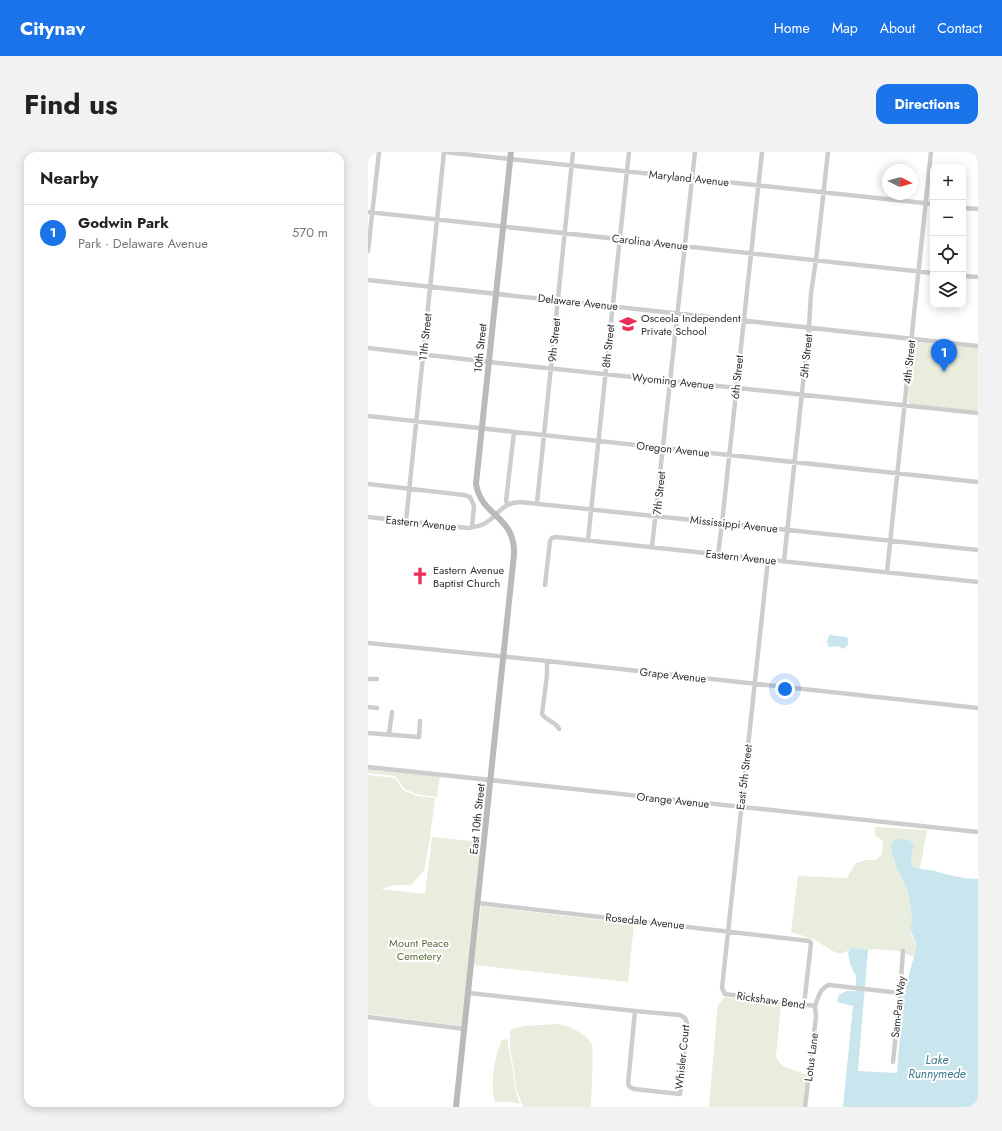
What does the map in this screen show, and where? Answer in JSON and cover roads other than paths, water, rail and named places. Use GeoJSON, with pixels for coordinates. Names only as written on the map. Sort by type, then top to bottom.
{"type":"FeatureCollection","features":[{"type":"Feature","properties":{"kind":"street"},"geometry":{"type":"LineString","coordinates":[[368,251],[370,212],[379,152]]}},
{"type":"Feature","properties":{"kind":"street","name":"Maryland Avenue"},"geometry":{"type":"LineString","coordinates":[[445,152],[930,204]]}},
{"type":"Feature","properties":{"kind":"street","name":"11th Street"},"geometry":{"type":"LineString","coordinates":[[406,521],[445,152]]}},
{"type":"Feature","properties":{"kind":"street","name":"10th Street"},"geometry":{"type":"LineString","coordinates":[[511,533],[506,524],[495,515],[480,498],[476,484],[512,152]]}},
{"type":"Feature","properties":{"kind":"street","name":"9th Street"},"geometry":{"type":"LineString","coordinates":[[537,503],[572,152]]}},
{"type":"Feature","properties":{"kind":"street","name":"8th Street"},"geometry":{"type":"LineString","coordinates":[[588,540],[629,152]]}},
{"type":"Feature","properties":{"kind":"street","name":"7th Street"},"geometry":{"type":"LineString","coordinates":[[652,547],[664,448],[695,152]]}},
{"type":"Feature","properties":{"kind":"street","name":"6th Street"},"geometry":{"type":"LineString","coordinates":[[718,555],[762,152]]}},
{"type":"Feature","properties":{"kind":"street","name":"5th Street"},"geometry":{"type":"LineString","coordinates":[[784,561],[809,327],[811,293],[828,152]]}},
{"type":"Feature","properties":{"kind":"street","name":"4th Street"},"geometry":{"type":"LineString","coordinates":[[887,572],[931,152]]}},
{"type":"Feature","properties":{"kind":"street"},"geometry":{"type":"LineString","coordinates":[[966,208],[978,209]]}},
{"type":"Feature","properties":{"kind":"street","name":"Carolina Avenue"},"geometry":{"type":"LineString","coordinates":[[370,212],[751,254],[930,272]]}},
{"type":"Feature","properties":{"kind":"street"},"geometry":{"type":"LineString","coordinates":[[966,276],[978,277]]}},
{"type":"Feature","properties":{"kind":"street","name":"Delaware Avenue"},"geometry":{"type":"LineString","coordinates":[[368,280],[978,346]]}},
{"type":"Feature","properties":{"kind":"street","name":"Wyoming Avenue"},"geometry":{"type":"LineString","coordinates":[[368,348],[978,413]]}},
{"type":"Feature","properties":{"kind":"street","name":"Oregon Avenue"},"geometry":{"type":"LineString","coordinates":[[368,416],[978,482]]}},
{"type":"Feature","properties":{"kind":"street"},"geometry":{"type":"LineString","coordinates":[[495,515],[501,508],[508,504],[506,501],[514,432]]}},
{"type":"Feature","properties":{"kind":"street"},"geometry":{"type":"LineString","coordinates":[[368,484],[464,495],[470,497],[474,506],[472,527]]}},
{"type":"Feature","properties":{"kind":"street","name":"Mississippi Avenue"},"geometry":{"type":"LineString","coordinates":[[508,504],[520,502],[537,503],[978,550]]}},
{"type":"Feature","properties":{"kind":"street","name":"Eastern Avenue"},"geometry":{"type":"LineString","coordinates":[[368,517],[472,527],[487,522],[495,515]]}},
{"type":"Feature","properties":{"kind":"street","name":"East 10th Street"},"geometry":{"type":"LineString","coordinates":[[456,1107],[514,554],[511,533]]}},
{"type":"Feature","properties":{"kind":"street","name":"Eastern Avenue"},"geometry":{"type":"LineString","coordinates":[[545,585],[550,541],[552,538],[556,537],[978,582]]}},
{"type":"Feature","properties":{"kind":"street","name":"East 5th Street"},"geometry":{"type":"LineString","coordinates":[[725,994],[722,988],[740,807],[768,560]]}},
{"type":"Feature","properties":{"kind":"street","name":"Grape Avenue"},"geometry":{"type":"LineString","coordinates":[[368,643],[503,656],[978,708]]}},
{"type":"Feature","properties":{"kind":"street"},"geometry":{"type":"LineString","coordinates":[[547,661],[547,675],[542,714],[545,719],[558,726],[559,729]]}},
{"type":"Feature","properties":{"kind":"street"},"geometry":{"type":"LineString","coordinates":[[368,679],[377,680]]}},
{"type":"Feature","properties":{"kind":"street"},"geometry":{"type":"LineString","coordinates":[[368,707],[377,708]]}},
{"type":"Feature","properties":{"kind":"street"},"geometry":{"type":"LineString","coordinates":[[389,734],[392,712]]}},
{"type":"Feature","properties":{"kind":"street"},"geometry":{"type":"LineString","coordinates":[[368,733],[419,737],[420,721]]}},
{"type":"Feature","properties":{"kind":"street","name":"Orange Avenue"},"geometry":{"type":"LineString","coordinates":[[368,767],[978,832]]}},
{"type":"Feature","properties":{"kind":"street","name":"Rosedale Avenue"},"geometry":{"type":"LineString","coordinates":[[478,903],[809,941],[811,943],[804,1005]]}},
{"type":"Feature","properties":{"kind":"street","name":"Sam-Pan Way"},"geometry":{"type":"LineString","coordinates":[[892,1062],[903,951]]}},
{"type":"Feature","properties":{"kind":"street","name":"Rickshaw Bend"},"geometry":{"type":"LineString","coordinates":[[725,994],[815,1006],[821,990],[826,986],[900,993]]}},
{"type":"Feature","properties":{"kind":"street","name":"Whisler Court"},"geometry":{"type":"LineString","coordinates":[[469,993],[680,1015],[685,1018],[687,1023],[680,1094],[634,1089],[628,1084],[635,1011]]}},
{"type":"Feature","properties":{"kind":"street","name":"Lotus Lane"},"geometry":{"type":"LineString","coordinates":[[806,1107],[816,1017],[815,1006]]}},
{"type":"Feature","properties":{"kind":"street"},"geometry":{"type":"LineString","coordinates":[[368,1017],[465,1029]]}},
{"type":"Feature","properties":{"kind":"water"},"geometry":{"type":"Polygon","coordinates":[[[829,635],[847,637],[848,645],[843,649],[839,646],[829,647],[827,642],[829,635]]]}},
{"type":"Feature","properties":{"kind":"water","name":"Lake Runnymede"},"geometry":{"type":"Polygon","coordinates":[[[895,839],[911,841],[914,847],[911,857],[913,867],[961,878],[978,879],[978,1107],[843,1107],[853,1006],[837,1002],[839,995],[847,991],[856,991],[856,976],[850,964],[848,952],[851,947],[868,950],[858,1071],[897,1073],[903,997],[917,945],[910,929],[912,923],[910,902],[906,886],[898,871],[892,852],[891,845],[895,839]]]}},
{"type":"Feature","properties":{"kind":"place","name":"Osceola Independent Private School"},"geometry":{"type":"Point","coordinates":[628,324]}},
{"type":"Feature","properties":{"kind":"place","name":"Godwin Park"},"geometry":{"type":"Point","coordinates":[944,372]}},
{"type":"Feature","properties":{"kind":"place","name":"Eastern Avenue Baptist Church"},"geometry":{"type":"Point","coordinates":[420,576]}},
{"type":"Feature","properties":{"kind":"park label","name":"Mount Peace Cemetery"},"geometry":{"type":"Point","coordinates":[419,949]}}]}
